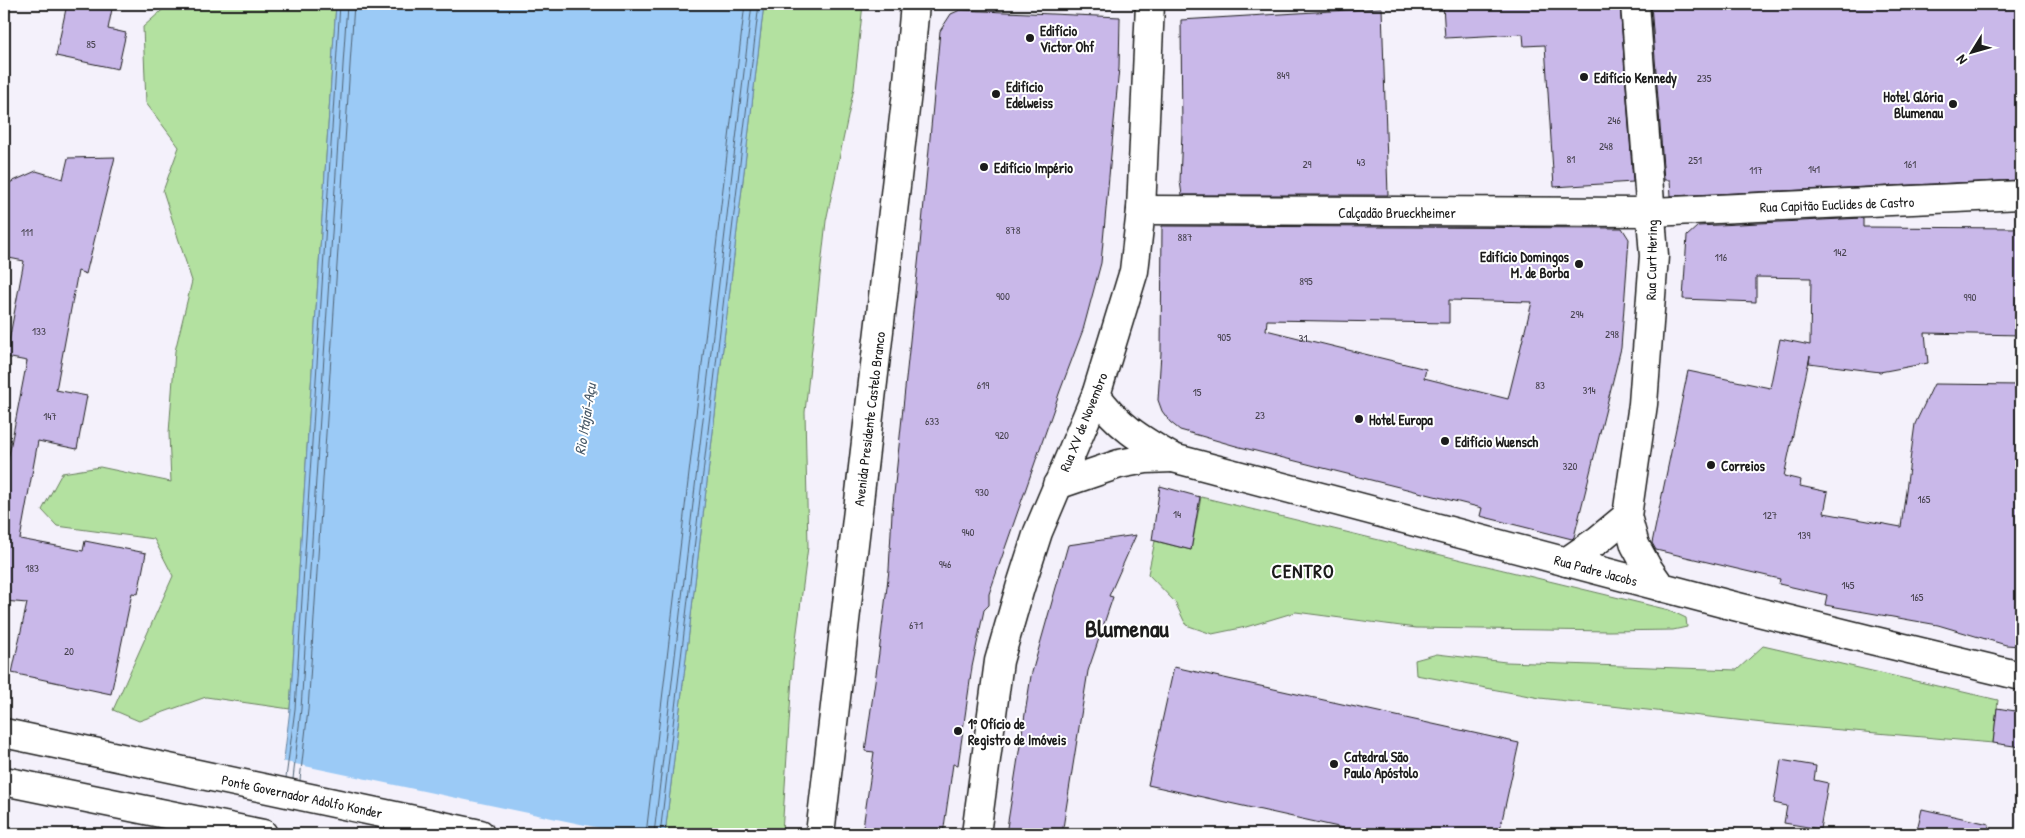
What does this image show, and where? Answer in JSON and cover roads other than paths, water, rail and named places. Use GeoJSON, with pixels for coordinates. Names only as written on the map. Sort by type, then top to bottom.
{"type":"FeatureCollection","features":[{"type":"Feature","properties":{"kind":"street","name":"Avenida Presidente Castelo Branco"},"geometry":{"type":"LineString","coordinates":[[820,833],[907,92],[915,4]]}},
{"type":"Feature","properties":{"kind":"street","name":"Rua XV de Novembro"},"geometry":{"type":"LineString","coordinates":[[976,834],[999,662],[1038,532],[1096,395],[1134,271],[1141,210],[1150,4]]}},
{"type":"Feature","properties":{"kind":"street","name":"Rua Curt Hering"},"geometry":{"type":"LineString","coordinates":[[1635,4],[1654,256],[1643,404],[1627,516],[1636,545],[1647,567],[1661,587]]}},
{"type":"Feature","properties":{"kind":"street","name":"Rua Capitão Euclides de Castro"},"geometry":{"type":"LineString","coordinates":[[1652,212],[2021,196]]}},
{"type":"Feature","properties":{"kind":"street","name":"Calçadão Brueckheimer"},"geometry":{"type":"LineString","coordinates":[[1141,210],[1652,212]]}},
{"type":"Feature","properties":{"kind":"street","name":"Rua Padre Jacobs"},"geometry":{"type":"LineString","coordinates":[[1096,395],[1109,414],[1129,431],[1173,458],[1867,640],[2021,676]]}},
{"type":"Feature","properties":{"kind":"street","name":"Rua Padre Jacobs"},"geometry":{"type":"LineString","coordinates":[[1057,485],[1119,464],[1146,459],[1173,458]]}},
{"type":"Feature","properties":{"kind":"street"},"geometry":{"type":"LineString","coordinates":[[1566,562],[1598,540],[1627,516]]}},
{"type":"Feature","properties":{"kind":"street","name":"Ponte Governador Adolfo Konder"},"geometry":{"type":"LineString","coordinates":[[4,734],[480,834]]}},
{"type":"Feature","properties":{"kind":"street"},"geometry":{"type":"LineString","coordinates":[[4,781],[263,834]]}},
{"type":"Feature","properties":{"kind":"water","name":"Rio Itajaí-Açu"},"geometry":{"type":"Polygon","coordinates":[[[336,4],[764,4],[665,834],[275,834],[290,709],[336,4]]]}},
{"type":"Feature","properties":{"kind":"place","name":"Edifício Victor Ohf"},"geometry":{"type":"Point","coordinates":[1030,38]}},
{"type":"Feature","properties":{"kind":"place","name":"Edifício Kennedy"},"geometry":{"type":"Point","coordinates":[1584,77]}},
{"type":"Feature","properties":{"kind":"place","name":"Edifício Edelweiss"},"geometry":{"type":"Point","coordinates":[996,94]}},
{"type":"Feature","properties":{"kind":"place","name":"Hotel Glória Blumenau"},"geometry":{"type":"Point","coordinates":[1953,104]}},
{"type":"Feature","properties":{"kind":"place","name":"Edifício Império"},"geometry":{"type":"Point","coordinates":[984,167]}},
{"type":"Feature","properties":{"kind":"place","name":"Edifício Domingos M. de Borba"},"geometry":{"type":"Point","coordinates":[1579,264]}},
{"type":"Feature","properties":{"kind":"place","name":"Hotel Europa"},"geometry":{"type":"Point","coordinates":[1359,419]}},
{"type":"Feature","properties":{"kind":"place","name":"Edifício Wuensch"},"geometry":{"type":"Point","coordinates":[1445,441]}},
{"type":"Feature","properties":{"kind":"place","name":"Correios"},"geometry":{"type":"Point","coordinates":[1711,465]}},
{"type":"Feature","properties":{"kind":"place","name":"1º Ofício de Registro de Imóveis"},"geometry":{"type":"Point","coordinates":[958,731]}},
{"type":"Feature","properties":{"kind":"place","name":"Catedral São Paulo Apóstolo"},"geometry":{"type":"Point","coordinates":[1334,764]}},
{"type":"Feature","properties":{"kind":"district","name":"CENTRO"},"geometry":{"type":"Point","coordinates":[1303,571]}},
{"type":"Feature","properties":{"kind":"district","name":"Blumenau"},"geometry":{"type":"Point","coordinates":[1127,628]}}]}
